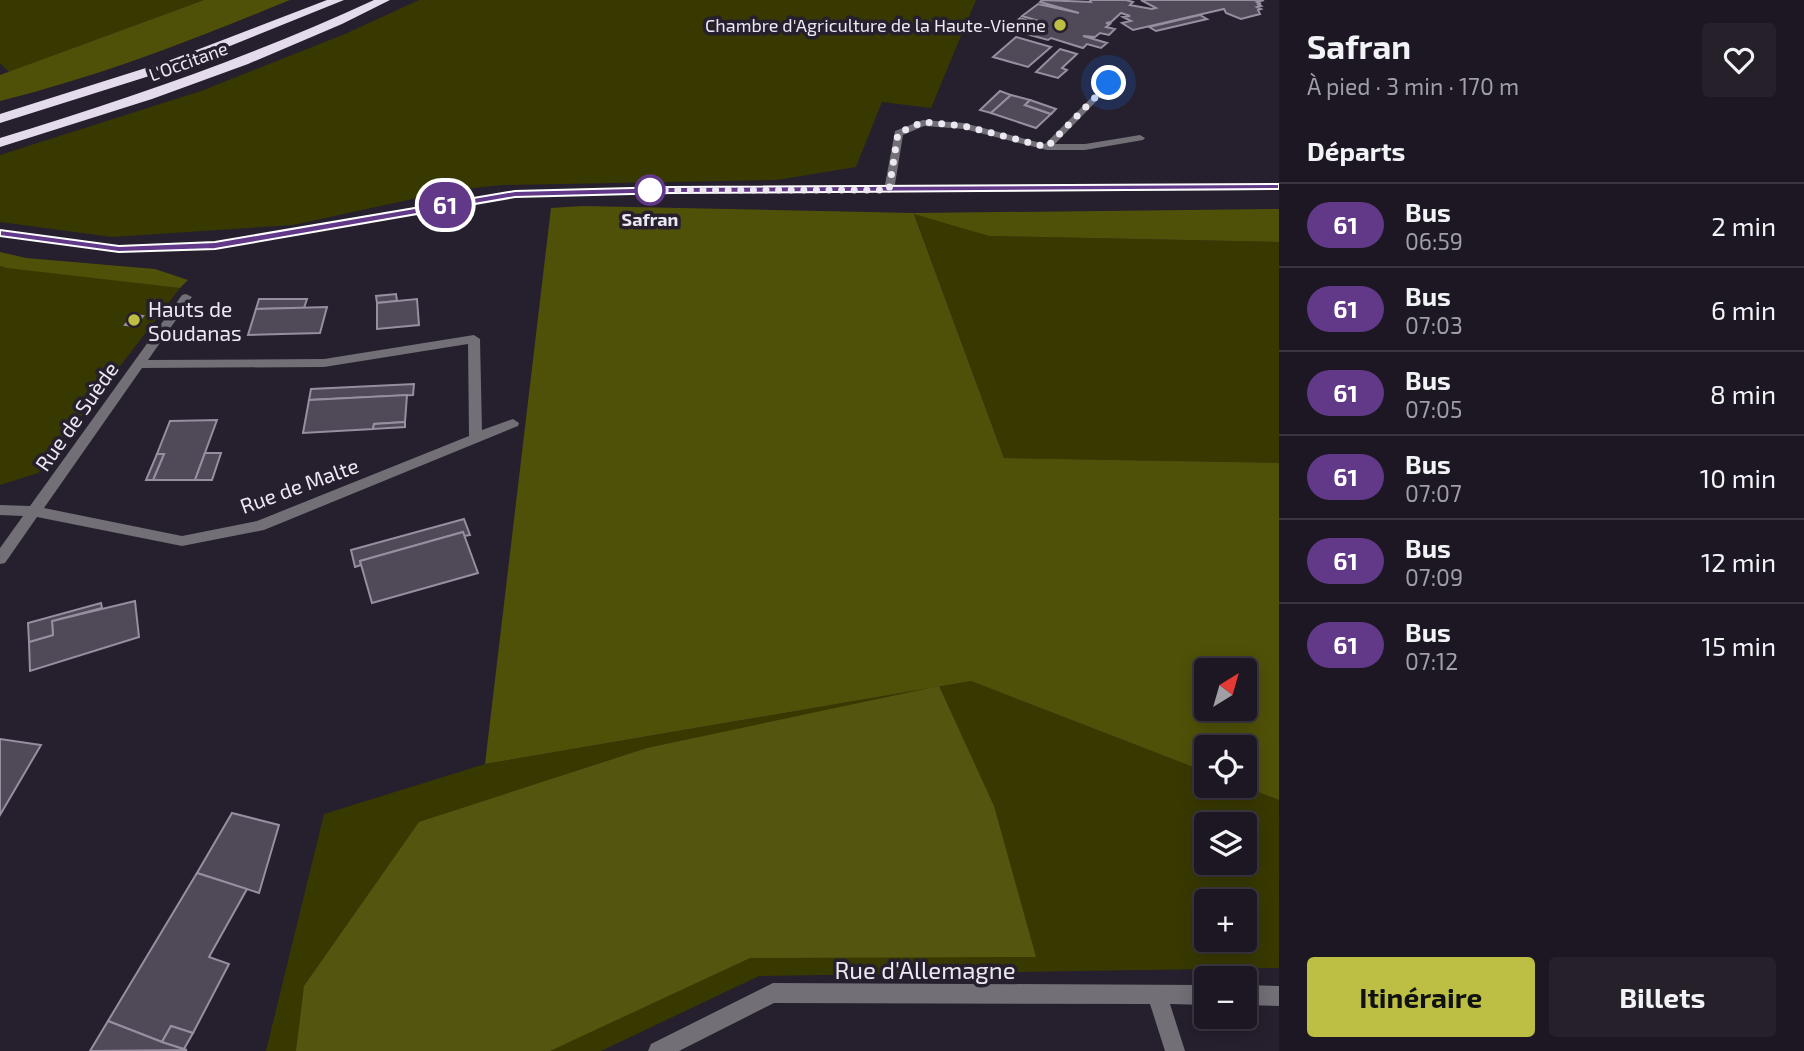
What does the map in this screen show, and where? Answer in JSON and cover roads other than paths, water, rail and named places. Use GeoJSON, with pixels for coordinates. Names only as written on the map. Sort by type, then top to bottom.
{"type":"FeatureCollection","features":[{"type":"Feature","properties":{"kind":"highway","name":"L'Occitane"},"geometry":{"type":"LineString","coordinates":[[0,119],[173,64],[264,31],[338,0]]}},
{"type":"Feature","properties":{"kind":"highway","name":"L'Occitane"},"geometry":{"type":"LineString","coordinates":[[0,143],[196,80],[313,35],[384,0]]}},
{"type":"Feature","properties":{"kind":"street"},"geometry":{"type":"LineString","coordinates":[[1047,147],[1109,83]]}},
{"type":"Feature","properties":{"kind":"street"},"geometry":{"type":"LineString","coordinates":[[889,190],[898,133],[923,122],[964,126],[1047,147],[1085,147],[1140,138]]}},
{"type":"Feature","properties":{"kind":"street"},"geometry":{"type":"LineString","coordinates":[[0,233],[119,249],[215,245],[515,194],[705,189],[1279,187]]}},
{"type":"Feature","properties":{"kind":"street","name":"Rue de Suède"},"geometry":{"type":"LineString","coordinates":[[0,559],[186,297]]}},
{"type":"Feature","properties":{"kind":"street"},"geometry":{"type":"LineString","coordinates":[[137,364],[324,363],[474,339],[476,438]]}},
{"type":"Feature","properties":{"kind":"street","name":"Rue de Malte"},"geometry":{"type":"LineString","coordinates":[[0,510],[33,511],[182,541],[259,526],[513,423]]}},
{"type":"Feature","properties":{"kind":"street","name":"Rue d'Allemagne"},"geometry":{"type":"LineString","coordinates":[[658,1051],[774,993],[1194,995]]}},
{"type":"Feature","properties":{"kind":"street"},"geometry":{"type":"LineString","coordinates":[[1157,995],[1175,1051]]}},
{"type":"Feature","properties":{"kind":"street"},"geometry":{"type":"LineString","coordinates":[[1257,995],[1279,996]]}},
{"type":"Feature","properties":{"kind":"place","name":"Chambre d'Agriculture de la Haute-Vienne"},"geometry":{"type":"Point","coordinates":[1060,25]}},
{"type":"Feature","properties":{"kind":"place","name":"Safran"},"geometry":{"type":"Point","coordinates":[650,190]}},
{"type":"Feature","properties":{"kind":"place","name":"Hauts de Soudanas"},"geometry":{"type":"Point","coordinates":[134,320]}}]}
